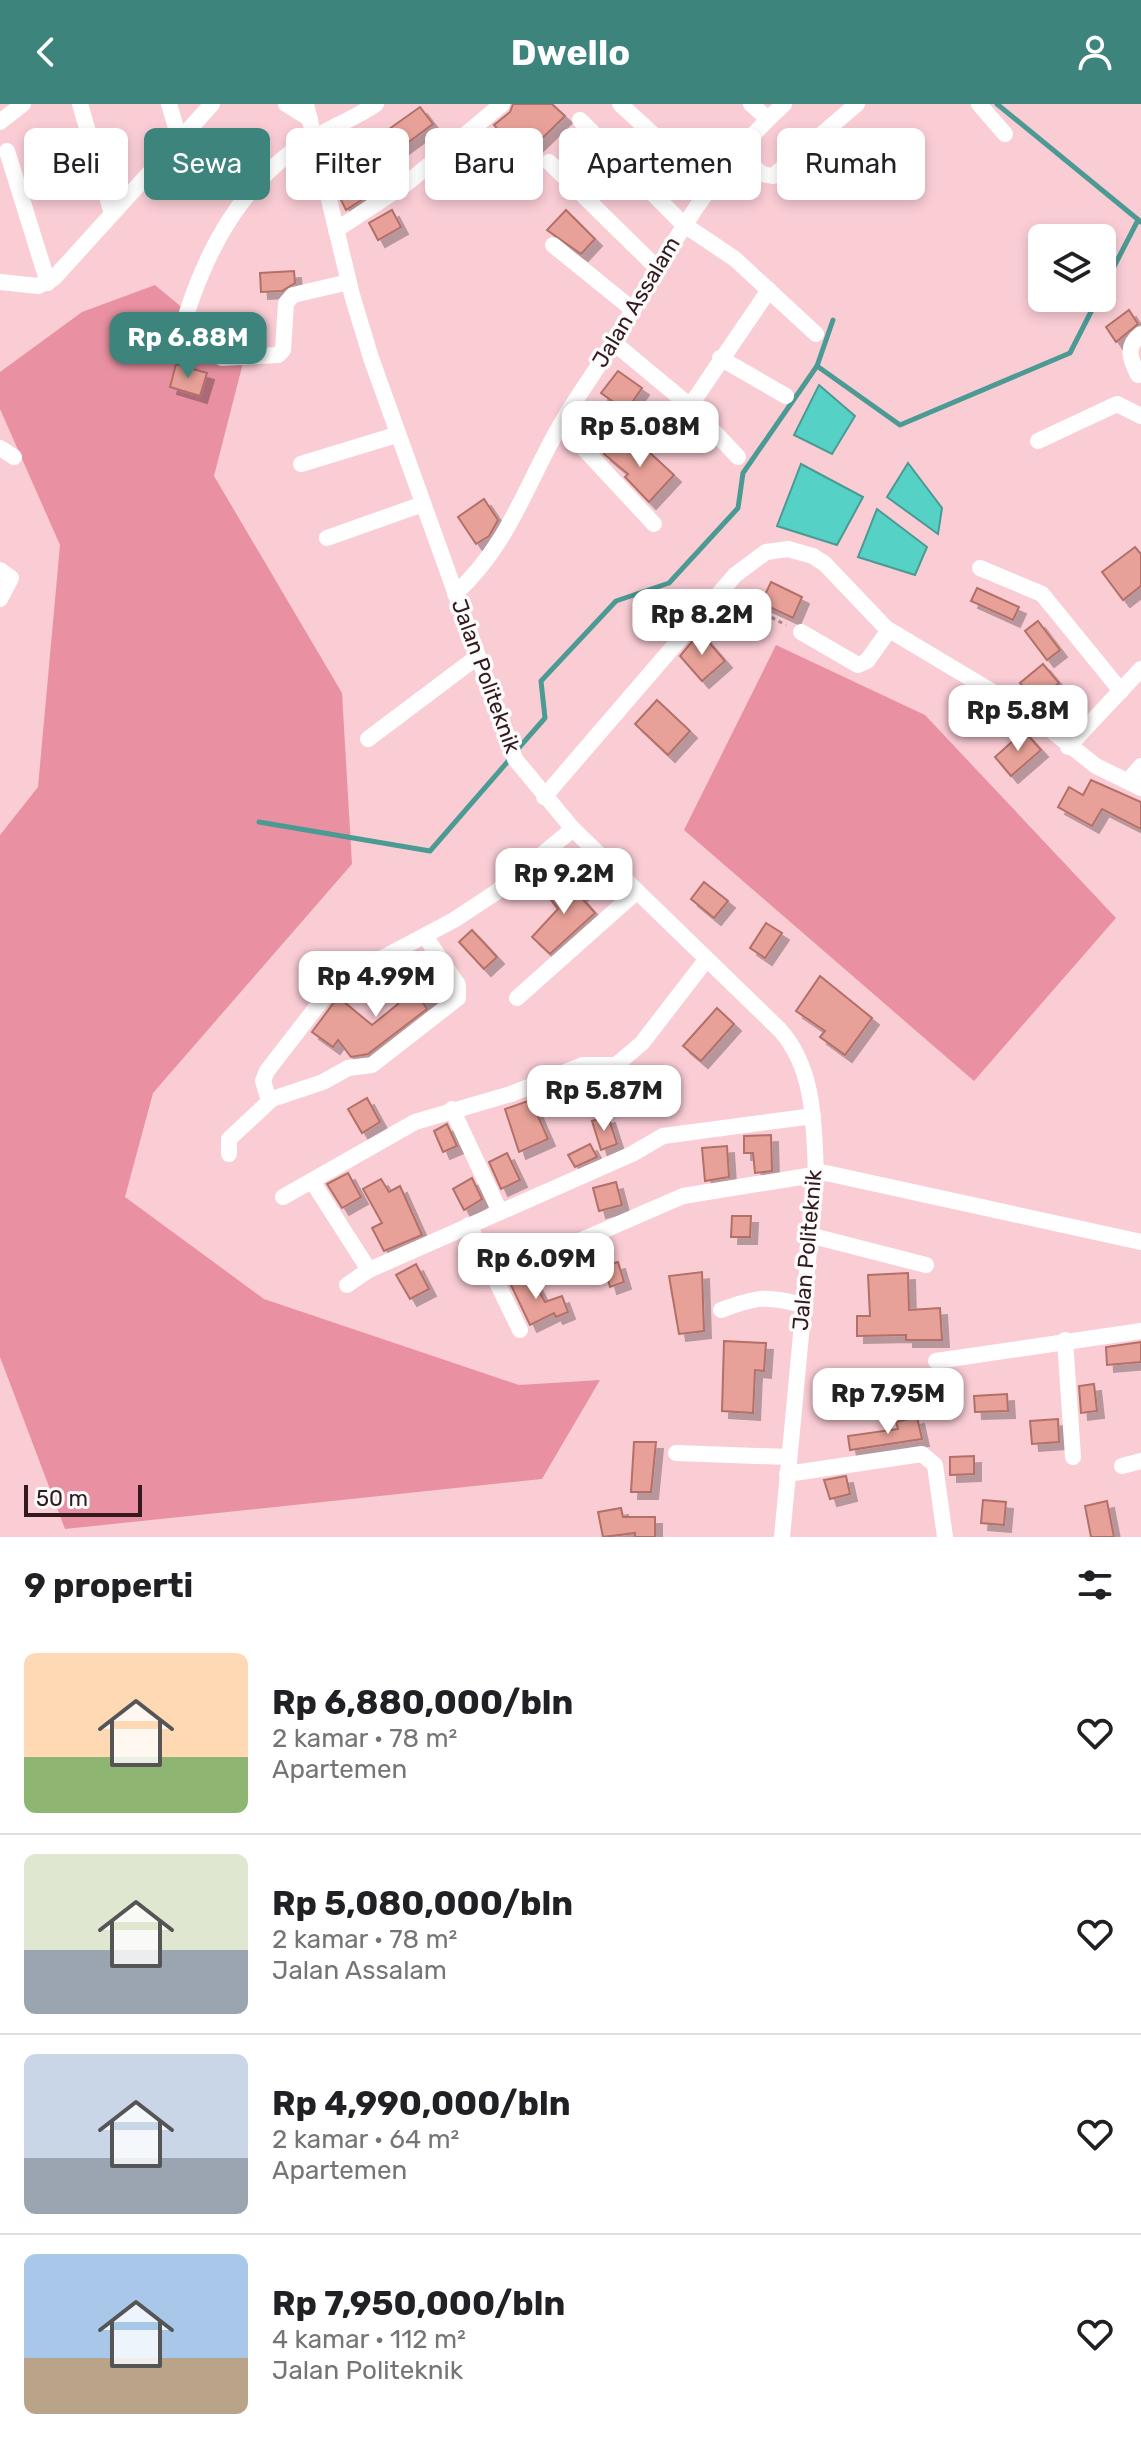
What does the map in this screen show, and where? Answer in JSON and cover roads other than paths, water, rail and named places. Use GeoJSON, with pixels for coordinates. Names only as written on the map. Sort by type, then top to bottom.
{"type":"FeatureCollection","features":[{"type":"Feature","properties":{"kind":"street"},"geometry":{"type":"LineString","coordinates":[[0,122],[23,104]]}},
{"type":"Feature","properties":{"kind":"street"},"geometry":{"type":"LineString","coordinates":[[80,104],[112,214]]}},
{"type":"Feature","properties":{"kind":"street"},"geometry":{"type":"LineString","coordinates":[[169,104],[176,128]]}},
{"type":"Feature","properties":{"kind":"street"},"geometry":{"type":"LineString","coordinates":[[189,128],[212,104]]}},
{"type":"Feature","properties":{"kind":"street"},"geometry":{"type":"LineString","coordinates":[[286,104],[308,112]]}},
{"type":"Feature","properties":{"kind":"street"},"geometry":{"type":"LineString","coordinates":[[328,128],[352,111],[376,104]]}},
{"type":"Feature","properties":{"kind":"street"},"geometry":{"type":"LineString","coordinates":[[336,230],[406,184],[502,104]]}},
{"type":"Feature","properties":{"kind":"street"},"geometry":{"type":"LineString","coordinates":[[620,104],[646,128]]}},
{"type":"Feature","properties":{"kind":"street"},"geometry":{"type":"LineString","coordinates":[[751,104],[768,119]]}},
{"type":"Feature","properties":{"kind":"street","name":"Jalan Assalam"},"geometry":{"type":"LineString","coordinates":[[760,128],[784,104]]}},
{"type":"Feature","properties":{"kind":"street"},"geometry":{"type":"LineString","coordinates":[[761,173],[773,176],[857,104]]}},
{"type":"Feature","properties":{"kind":"street"},"geometry":{"type":"LineString","coordinates":[[979,104],[1005,134]]}},
{"type":"Feature","properties":{"kind":"street"},"geometry":{"type":"LineString","coordinates":[[580,120],[683,224],[735,259],[816,334]]}},
{"type":"Feature","properties":{"kind":"street"},"geometry":{"type":"LineString","coordinates":[[7,151],[48,283]]}},
{"type":"Feature","properties":{"kind":"street"},"geometry":{"type":"LineString","coordinates":[[178,342],[198,276],[225,226],[286,157]]}},
{"type":"Feature","properties":{"kind":"street"},"geometry":{"type":"LineString","coordinates":[[549,162],[656,267]]}},
{"type":"Feature","properties":{"kind":"street"},"geometry":{"type":"LineString","coordinates":[[0,282],[38,286],[48,283],[144,178]]}},
{"type":"Feature","properties":{"kind":"street","name":"Jalan Politeknik"},"geometry":{"type":"LineString","coordinates":[[330,200],[349,282],[396,435],[513,755],[573,829],[635,893],[789,1040],[807,1084],[813,1116],[816,1175],[782,1537]]}},
{"type":"Feature","properties":{"kind":"street","name":"Jalan Assalam"},"geometry":{"type":"LineString","coordinates":[[455,594],[487,563],[505,537],[561,424],[656,267],[701,200]]}},
{"type":"Feature","properties":{"kind":"street"},"geometry":{"type":"LineString","coordinates":[[553,245],[632,309]]}},
{"type":"Feature","properties":{"kind":"street"},"geometry":{"type":"LineString","coordinates":[[222,358],[278,355],[283,350],[286,303],[293,295],[349,282]]}},
{"type":"Feature","properties":{"kind":"street"},"geometry":{"type":"LineString","coordinates":[[690,406],[769,290]]}},
{"type":"Feature","properties":{"kind":"street"},"geometry":{"type":"LineString","coordinates":[[1138,375],[1130,351],[1131,344],[1141,334]]}},
{"type":"Feature","properties":{"kind":"street"},"geometry":{"type":"LineString","coordinates":[[613,342],[690,406],[738,457]]}},
{"type":"Feature","properties":{"kind":"street"},"geometry":{"type":"LineString","coordinates":[[720,358],[786,396]]}},
{"type":"Feature","properties":{"kind":"street"},"geometry":{"type":"LineString","coordinates":[[1038,441],[1117,404],[1141,416]]}},
{"type":"Feature","properties":{"kind":"street"},"geometry":{"type":"LineString","coordinates":[[561,424],[654,524]]}},
{"type":"Feature","properties":{"kind":"street"},"geometry":{"type":"LineString","coordinates":[[301,464],[396,435]]}},
{"type":"Feature","properties":{"kind":"street"},"geometry":{"type":"LineString","coordinates":[[327,538],[423,504]]}},
{"type":"Feature","properties":{"kind":"street"},"geometry":{"type":"LineString","coordinates":[[544,797],[725,588],[766,552],[801,550],[825,564],[886,628],[1033,716],[1068,747],[1134,785],[1141,766]]}},
{"type":"Feature","properties":{"kind":"street"},"geometry":{"type":"LineString","coordinates":[[980,568],[1042,594],[1121,691]]}},
{"type":"Feature","properties":{"kind":"street"},"geometry":{"type":"LineString","coordinates":[[0,570],[11,578],[0,599]]}},
{"type":"Feature","properties":{"kind":"street"},"geometry":{"type":"LineString","coordinates":[[801,632],[858,665],[867,661],[886,628]]}},
{"type":"Feature","properties":{"kind":"street"},"geometry":{"type":"LineString","coordinates":[[368,739],[477,657]]}},
{"type":"Feature","properties":{"kind":"street"},"geometry":{"type":"LineString","coordinates":[[1068,747],[1141,669]]}},
{"type":"Feature","properties":{"kind":"street"},"geometry":{"type":"LineString","coordinates":[[269,1101],[263,1081],[267,1071],[335,983],[425,936],[495,893],[573,829]]}},
{"type":"Feature","properties":{"kind":"street"},"geometry":{"type":"LineString","coordinates":[[517,998],[635,893]]}},
{"type":"Feature","properties":{"kind":"street"},"geometry":{"type":"LineString","coordinates":[[229,1154],[229,1139],[269,1101],[323,1082],[348,1068],[372,1065],[458,998],[458,985],[425,936]]}},
{"type":"Feature","properties":{"kind":"street"},"geometry":{"type":"LineString","coordinates":[[283,1197],[415,1122],[511,1094],[583,1065],[616,1065],[642,1043],[706,960]]}},
{"type":"Feature","properties":{"kind":"street"},"geometry":{"type":"LineString","coordinates":[[452,1109],[500,1212]]}},
{"type":"Feature","properties":{"kind":"street"},"geometry":{"type":"LineString","coordinates":[[347,1285],[369,1270],[632,1154],[663,1136],[813,1116]]}},
{"type":"Feature","properties":{"kind":"street"},"geometry":{"type":"LineString","coordinates":[[494,1278],[683,1196],[816,1175],[839,1174],[1141,1242]]}},
{"type":"Feature","properties":{"kind":"street"},"geometry":{"type":"LineString","coordinates":[[312,1181],[369,1270]]}},
{"type":"Feature","properties":{"kind":"street"},"geometry":{"type":"LineString","coordinates":[[469,1225],[520,1330]]}},
{"type":"Feature","properties":{"kind":"street"},"geometry":{"type":"LineString","coordinates":[[809,1235],[926,1265]]}},
{"type":"Feature","properties":{"kind":"street"},"geometry":{"type":"LineString","coordinates":[[721,1310],[758,1297],[803,1305]]}},
{"type":"Feature","properties":{"kind":"street"},"geometry":{"type":"LineString","coordinates":[[936,1361],[1141,1331]]}},
{"type":"Feature","properties":{"kind":"street"},"geometry":{"type":"LineString","coordinates":[[1065,1340],[1073,1457]]}},
{"type":"Feature","properties":{"kind":"street"},"geometry":{"type":"LineString","coordinates":[[676,1453],[787,1466],[922,1454],[935,1465],[941,1536]]}},
{"type":"Feature","properties":{"kind":"street"},"geometry":{"type":"LineString","coordinates":[[1122,1466],[1141,1461]]}},
{"type":"Feature","properties":{"kind":"water"},"geometry":{"type":"Polygon","coordinates":[[[819,385],[855,416],[832,454],[794,435],[819,385]]]}},
{"type":"Feature","properties":{"kind":"water"},"geometry":{"type":"Polygon","coordinates":[[[908,463],[942,508],[938,534],[887,497],[908,463]]]}},
{"type":"Feature","properties":{"kind":"water"},"geometry":{"type":"Polygon","coordinates":[[[801,464],[863,497],[837,545],[777,526],[801,464]]]}},
{"type":"Feature","properties":{"kind":"water"},"geometry":{"type":"Polygon","coordinates":[[[877,509],[927,547],[915,575],[858,557],[877,509]]]}},
{"type":"Feature","properties":{"kind":"waterway"},"geometry":{"type":"LineString","coordinates":[[997,104],[1141,222]]}},
{"type":"Feature","properties":{"kind":"waterway"},"geometry":{"type":"LineString","coordinates":[[1116,263],[1138,220]]}},
{"type":"Feature","properties":{"kind":"waterway"},"geometry":{"type":"LineString","coordinates":[[817,366],[900,425],[1070,353],[1091,312]]}},
{"type":"Feature","properties":{"kind":"waterway"},"geometry":{"type":"LineString","coordinates":[[516,751],[545,718],[541,681],[616,601],[669,583],[738,508],[743,473],[817,366],[833,320]]}},
{"type":"Feature","properties":{"kind":"waterway"},"geometry":{"type":"LineString","coordinates":[[259,822],[430,851],[510,759]]}}]}
